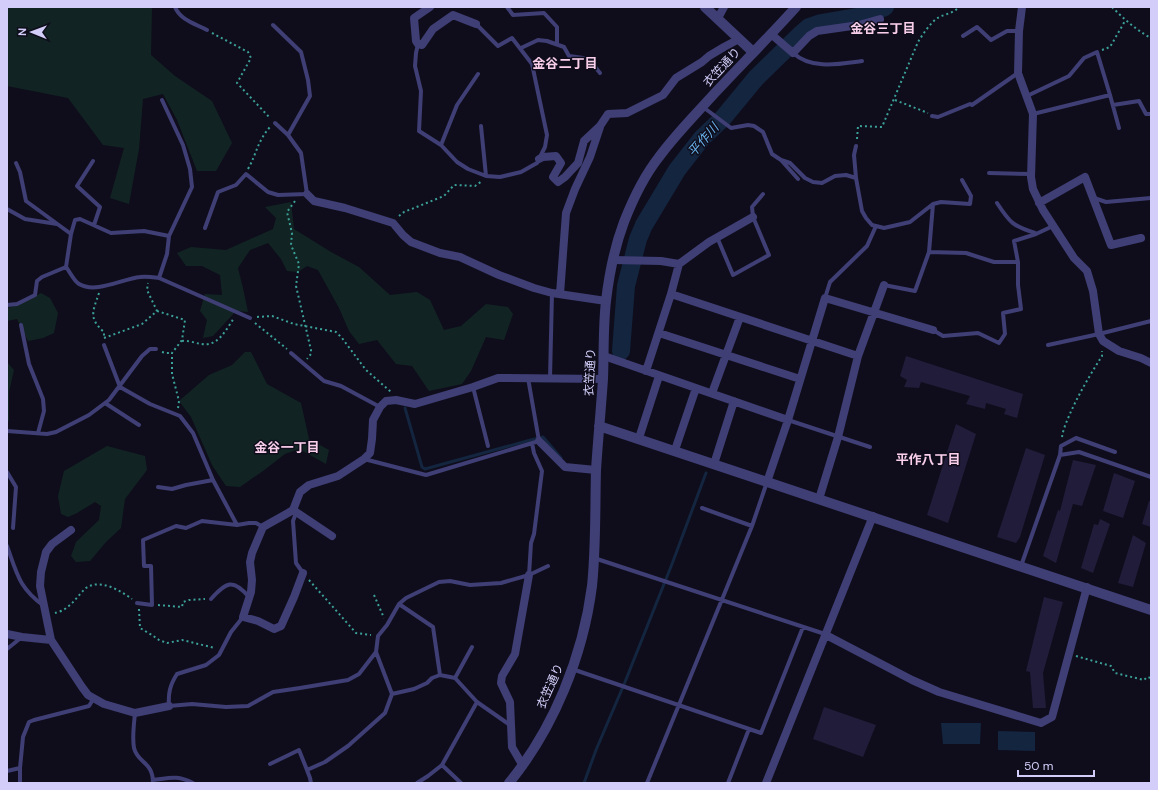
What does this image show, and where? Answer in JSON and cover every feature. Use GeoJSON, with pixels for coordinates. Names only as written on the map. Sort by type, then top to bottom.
{"type":"FeatureCollection","features":[{"type":"Feature","properties":{"kind":"street"},"geometry":{"type":"LineString","coordinates":[[430,7],[414,18],[416,41],[418,44],[422,45],[433,28],[453,15],[476,24]]}},
{"type":"Feature","properties":{"kind":"street"},"geometry":{"type":"LineString","coordinates":[[705,7],[753,52]]}},
{"type":"Feature","properties":{"kind":"street"},"geometry":{"type":"LineString","coordinates":[[718,18],[724,7]]}},
{"type":"Feature","properties":{"kind":"street","name":"衣笠通り"},"geometry":{"type":"LineString","coordinates":[[512,782],[532,753],[556,708],[572,670],[581,643],[592,587],[596,470],[603,379],[606,301],[613,260],[624,224],[638,189],[658,158],[679,132],[796,7]]}},
{"type":"Feature","properties":{"kind":"street"},"geometry":{"type":"LineString","coordinates":[[1022,7],[1019,31],[1018,73],[1033,114],[1031,174],[1033,189],[1043,210],[1074,258],[1087,271],[1093,291],[1101,338],[1119,351],[1151,363]]}},
{"type":"Feature","properties":{"kind":"street"},"geometry":{"type":"LineString","coordinates":[[771,34],[793,53],[809,36],[817,31],[859,25],[880,19]]}},
{"type":"Feature","properties":{"kind":"street"},"geometry":{"type":"LineString","coordinates":[[539,159],[543,157],[556,156],[561,163],[553,177],[558,182],[565,178],[578,163],[584,141],[600,126],[608,114],[628,113],[663,95],[676,78],[714,53],[739,40]]}},
{"type":"Feature","properties":{"kind":"street"},"geometry":{"type":"LineString","coordinates":[[556,293],[566,213],[590,157],[600,126]]}},
{"type":"Feature","properties":{"kind":"street"},"geometry":{"type":"LineString","coordinates":[[1039,203],[1085,177],[1111,245],[1141,238]]}},
{"type":"Feature","properties":{"kind":"street"},"geometry":{"type":"LineString","coordinates":[[307,194],[314,201],[346,208],[392,223],[411,242],[440,253],[460,257],[499,275],[534,288],[606,301]]}},
{"type":"Feature","properties":{"kind":"street"},"geometry":{"type":"LineString","coordinates":[[646,371],[659,333],[679,264],[709,242],[753,217]]}},
{"type":"Feature","properties":{"kind":"street"},"geometry":{"type":"LineString","coordinates":[[613,260],[679,264]]}},
{"type":"Feature","properties":{"kind":"street"},"geometry":{"type":"LineString","coordinates":[[819,499],[838,437],[858,356],[884,285]]}},
{"type":"Feature","properties":{"kind":"street"},"geometry":{"type":"LineString","coordinates":[[671,294],[858,356]]}},
{"type":"Feature","properties":{"kind":"street"},"geometry":{"type":"LineString","coordinates":[[767,482],[788,420],[825,298],[933,330]]}},
{"type":"Feature","properties":{"kind":"street"},"geometry":{"type":"LineString","coordinates":[[712,394],[740,317]]}},
{"type":"Feature","properties":{"kind":"street"},"geometry":{"type":"LineString","coordinates":[[659,333],[800,380]]}},
{"type":"Feature","properties":{"kind":"street"},"geometry":{"type":"LineString","coordinates":[[604,356],[788,420]]}},
{"type":"Feature","properties":{"kind":"street"},"geometry":{"type":"LineString","coordinates":[[639,438],[659,376]]}},
{"type":"Feature","properties":{"kind":"street"},"geometry":{"type":"LineString","coordinates":[[295,511],[300,492],[309,485],[338,476],[370,454],[373,420],[380,407],[386,401],[396,400],[415,404],[498,378],[603,379]]}},
{"type":"Feature","properties":{"kind":"street"},"geometry":{"type":"LineString","coordinates":[[675,450],[696,388]]}},
{"type":"Feature","properties":{"kind":"street"},"geometry":{"type":"LineString","coordinates":[[714,464],[734,401]]}},
{"type":"Feature","properties":{"kind":"street"},"geometry":{"type":"LineString","coordinates":[[599,426],[874,516],[1087,587],[1151,610]]}},
{"type":"Feature","properties":{"kind":"street"},"geometry":{"type":"LineString","coordinates":[[536,442],[565,467],[596,470]]}},
{"type":"Feature","properties":{"kind":"street"},"geometry":{"type":"LineString","coordinates":[[303,573],[281,626],[274,629],[258,621],[243,618],[252,580],[250,562],[252,553],[263,527],[288,513],[295,511],[332,536]]}},
{"type":"Feature","properties":{"kind":"street"},"geometry":{"type":"LineString","coordinates":[[766,783],[874,516]]}},
{"type":"Feature","properties":{"kind":"street"},"geometry":{"type":"LineString","coordinates":[[71,530],[52,544],[46,552],[41,572],[40,586],[51,640],[88,695],[104,704],[135,713],[169,706]]}},
{"type":"Feature","properties":{"kind":"street"},"geometry":{"type":"LineString","coordinates":[[523,766],[512,748],[510,702],[501,683],[502,676],[515,654],[529,575]]}},
{"type":"Feature","properties":{"kind":"street"},"geometry":{"type":"LineString","coordinates":[[826,635],[912,680],[939,692],[1041,723],[1052,717],[1087,587]]}},
{"type":"Feature","properties":{"kind":"street"},"geometry":{"type":"LineString","coordinates":[[7,634],[51,640]]}},
{"type":"Feature","properties":{"kind":"lane"},"geometry":{"type":"LineString","coordinates":[[175,7],[177,12],[185,19],[207,30]]}},
{"type":"Feature","properties":{"kind":"lane"},"geometry":{"type":"LineString","coordinates":[[507,7],[513,15],[544,13],[557,27],[556,43]]}},
{"type":"Feature","properties":{"kind":"lane"},"geometry":{"type":"LineString","coordinates":[[418,44],[415,66],[421,91],[419,131],[441,145],[457,162],[468,169],[486,176],[500,177],[521,172],[537,163],[545,147],[547,135],[532,64],[512,38],[498,46],[476,24]]}},
{"type":"Feature","properties":{"kind":"lane"},"geometry":{"type":"LineString","coordinates":[[273,25],[301,52],[308,80],[310,96],[288,135]]}},
{"type":"Feature","properties":{"kind":"lane"},"geometry":{"type":"LineString","coordinates":[[963,36],[977,27],[991,40],[1007,30],[1019,31]]}},
{"type":"Feature","properties":{"kind":"lane"},"geometry":{"type":"LineString","coordinates":[[520,48],[538,40],[556,43],[564,47],[569,56],[583,58],[591,62],[600,73]]}},
{"type":"Feature","properties":{"kind":"lane"},"geometry":{"type":"LineString","coordinates":[[1027,96],[1069,76],[1084,58],[1097,52],[1119,128]]}},
{"type":"Feature","properties":{"kind":"lane"},"geometry":{"type":"LineString","coordinates":[[793,53],[811,63],[832,65],[862,61]]}},
{"type":"Feature","properties":{"kind":"lane"},"geometry":{"type":"LineString","coordinates":[[932,116],[938,117],[970,104],[972,105],[1018,73]]}},
{"type":"Feature","properties":{"kind":"lane"},"geometry":{"type":"LineString","coordinates":[[441,145],[457,104],[478,74]]}},
{"type":"Feature","properties":{"kind":"lane"},"geometry":{"type":"LineString","coordinates":[[1033,114],[1110,95]]}},
{"type":"Feature","properties":{"kind":"lane"},"geometry":{"type":"LineString","coordinates":[[158,278],[167,254],[168,236],[192,188],[190,169],[183,145],[162,100]]}},
{"type":"Feature","properties":{"kind":"lane"},"geometry":{"type":"LineString","coordinates":[[1113,105],[1139,101],[1146,114],[1151,114]]}},
{"type":"Feature","properties":{"kind":"lane"},"geometry":{"type":"LineString","coordinates":[[703,106],[731,128],[748,125],[754,126],[764,132],[772,154],[781,160],[798,179]]}},
{"type":"Feature","properties":{"kind":"lane"},"geometry":{"type":"LineString","coordinates":[[205,228],[218,192],[236,185],[246,174],[268,192],[278,195],[307,194],[301,153],[288,135],[275,123]]}},
{"type":"Feature","properties":{"kind":"lane"},"geometry":{"type":"LineString","coordinates":[[481,126],[486,176]]}},
{"type":"Feature","properties":{"kind":"lane"},"geometry":{"type":"LineString","coordinates":[[856,146],[854,155],[856,178],[862,211],[872,225],[884,228],[910,222],[933,204],[941,202],[970,204],[971,196],[962,180]]}},
{"type":"Feature","properties":{"kind":"lane"},"geometry":{"type":"LineString","coordinates":[[781,160],[790,163],[805,178],[822,184],[835,176],[846,174],[856,178]]}},
{"type":"Feature","properties":{"kind":"lane"},"geometry":{"type":"LineString","coordinates":[[93,161],[76,186],[100,208],[94,225]]}},
{"type":"Feature","properties":{"kind":"lane"},"geometry":{"type":"LineString","coordinates":[[16,163],[20,172],[26,201],[71,234]]}},
{"type":"Feature","properties":{"kind":"lane"},"geometry":{"type":"LineString","coordinates":[[989,173],[1031,174]]}},
{"type":"Feature","properties":{"kind":"lane"},"geometry":{"type":"LineString","coordinates":[[717,237],[733,275],[769,255],[753,217],[752,207],[763,194]]}},
{"type":"Feature","properties":{"kind":"lane"},"geometry":{"type":"LineString","coordinates":[[1092,198],[1106,202],[1151,198]]}},
{"type":"Feature","properties":{"kind":"lane"},"geometry":{"type":"LineString","coordinates":[[997,203],[1007,218],[1019,228],[1036,234]]}},
{"type":"Feature","properties":{"kind":"lane"},"geometry":{"type":"LineString","coordinates":[[884,285],[914,291],[929,252],[933,204]]}},
{"type":"Feature","properties":{"kind":"lane"},"geometry":{"type":"LineString","coordinates":[[7,209],[25,219],[57,224]]}},
{"type":"Feature","properties":{"kind":"lane"},"geometry":{"type":"LineString","coordinates":[[168,236],[144,231],[111,233],[80,219],[75,220],[71,234],[66,267],[78,284],[88,287],[101,286],[140,277],[150,276],[158,278],[250,318]]}},
{"type":"Feature","properties":{"kind":"lane"},"geometry":{"type":"LineString","coordinates":[[825,298],[830,282],[867,246],[876,226]]}},
{"type":"Feature","properties":{"kind":"lane"},"geometry":{"type":"LineString","coordinates":[[933,330],[943,336],[978,333],[999,343],[1005,334],[1003,313],[1021,309],[1018,285],[1018,262],[1014,241],[1054,226]]}},
{"type":"Feature","properties":{"kind":"lane"},"geometry":{"type":"LineString","coordinates":[[929,252],[966,254],[994,262],[1018,262]]}},
{"type":"Feature","properties":{"kind":"lane"},"geometry":{"type":"LineString","coordinates":[[7,305],[17,304],[35,295],[37,281],[42,277],[66,267]]}},
{"type":"Feature","properties":{"kind":"lane"},"geometry":{"type":"LineString","coordinates":[[550,378],[556,293]]}},
{"type":"Feature","properties":{"kind":"lane"},"geometry":{"type":"LineString","coordinates":[[1048,345],[1101,338],[1151,321]]}},
{"type":"Feature","properties":{"kind":"lane"},"geometry":{"type":"LineString","coordinates":[[21,325],[29,364],[43,399],[44,411],[38,433]]}},
{"type":"Feature","properties":{"kind":"lane"},"geometry":{"type":"LineString","coordinates":[[104,345],[120,387],[150,404],[180,416],[193,433],[213,480],[236,525]]}},
{"type":"Feature","properties":{"kind":"lane"},"geometry":{"type":"LineString","coordinates":[[7,431],[47,434],[56,432],[89,414],[105,403],[120,387],[142,356],[150,349],[156,349]]}},
{"type":"Feature","properties":{"kind":"lane"},"geometry":{"type":"LineString","coordinates":[[291,353],[324,381],[341,386],[380,407]]}},
{"type":"Feature","properties":{"kind":"lane"},"geometry":{"type":"LineString","coordinates":[[528,378],[536,442],[534,453],[542,471],[534,534],[531,543],[529,575]]}},
{"type":"Feature","properties":{"kind":"lane"},"geometry":{"type":"LineString","coordinates":[[473,387],[488,446]]}},
{"type":"Feature","properties":{"kind":"lane"},"geometry":{"type":"LineString","coordinates":[[105,403],[139,426]]}},
{"type":"Feature","properties":{"kind":"lane"},"geometry":{"type":"LineString","coordinates":[[788,420],[870,447]]}},
{"type":"Feature","properties":{"kind":"lane"},"geometry":{"type":"LineString","coordinates":[[1021,566],[1060,455],[1061,446],[1076,438],[1115,452]]}},
{"type":"Feature","properties":{"kind":"lane"},"geometry":{"type":"LineString","coordinates":[[364,459],[426,475],[536,442]]}},
{"type":"Feature","properties":{"kind":"lane"},"geometry":{"type":"LineString","coordinates":[[1060,455],[1079,452],[1151,477]]}},
{"type":"Feature","properties":{"kind":"lane"},"geometry":{"type":"LineString","coordinates":[[7,472],[16,487],[13,528]]}},
{"type":"Feature","properties":{"kind":"lane"},"geometry":{"type":"LineString","coordinates":[[158,488],[172,489],[213,480]]}},
{"type":"Feature","properties":{"kind":"lane"},"geometry":{"type":"LineString","coordinates":[[647,783],[752,526],[767,482]]}},
{"type":"Feature","properties":{"kind":"lane"},"geometry":{"type":"LineString","coordinates":[[702,508],[752,526]]}},
{"type":"Feature","properties":{"kind":"lane"},"geometry":{"type":"LineString","coordinates":[[295,511],[296,563],[303,573]]}},
{"type":"Feature","properties":{"kind":"lane"},"geometry":{"type":"LineString","coordinates":[[137,603],[152,605],[152,566],[144,566],[143,540],[176,526],[186,528],[202,521],[236,525],[249,522],[256,523],[263,527]]}},
{"type":"Feature","properties":{"kind":"lane"},"geometry":{"type":"LineString","coordinates":[[7,548],[15,571],[23,586],[32,597],[44,606]]}},
{"type":"Feature","properties":{"kind":"lane"},"geometry":{"type":"LineString","coordinates":[[594,558],[826,635]]}},
{"type":"Feature","properties":{"kind":"lane"},"geometry":{"type":"LineString","coordinates":[[307,770],[324,762],[348,746],[385,713],[392,694],[376,652],[378,636],[387,625],[399,604],[406,598],[439,582],[450,581],[470,585],[501,583],[529,575],[548,566]]}},
{"type":"Feature","properties":{"kind":"lane"},"geometry":{"type":"LineString","coordinates":[[210,599],[220,588],[228,584],[238,586],[249,597]]}},
{"type":"Feature","properties":{"kind":"lane"},"geometry":{"type":"LineString","coordinates":[[399,604],[433,627],[440,675]]}},
{"type":"Feature","properties":{"kind":"lane"},"geometry":{"type":"LineString","coordinates":[[243,618],[231,632],[219,655],[206,665],[177,674],[168,694],[169,706],[192,704],[226,707],[248,706],[273,692],[348,680],[359,674],[376,652]]}},
{"type":"Feature","properties":{"kind":"lane"},"geometry":{"type":"LineString","coordinates":[[572,670],[761,733],[803,627]]}},
{"type":"Feature","properties":{"kind":"lane"},"geometry":{"type":"LineString","coordinates":[[7,649],[22,637]]}},
{"type":"Feature","properties":{"kind":"lane"},"geometry":{"type":"LineString","coordinates":[[455,678],[472,647]]}},
{"type":"Feature","properties":{"kind":"lane"},"geometry":{"type":"LineString","coordinates":[[392,694],[414,689],[440,675],[455,678],[476,702],[511,725]]}},
{"type":"Feature","properties":{"kind":"lane"},"geometry":{"type":"LineString","coordinates":[[20,783],[23,737],[29,722],[89,706],[94,698]]}},
{"type":"Feature","properties":{"kind":"lane"},"geometry":{"type":"LineString","coordinates":[[417,783],[442,765],[476,702]]}},
{"type":"Feature","properties":{"kind":"lane"},"geometry":{"type":"LineString","coordinates":[[135,713],[134,749],[139,758],[149,766],[153,775],[153,782],[174,777],[185,779],[193,783]]}},
{"type":"Feature","properties":{"kind":"lane"},"geometry":{"type":"LineString","coordinates":[[728,783],[749,729]]}},
{"type":"Feature","properties":{"kind":"lane"},"geometry":{"type":"LineString","coordinates":[[270,764],[299,750],[310,778],[310,783]]}},
{"type":"Feature","properties":{"kind":"lane"},"geometry":{"type":"LineString","coordinates":[[442,765],[461,783]]}},
{"type":"Feature","properties":{"kind":"lane"},"geometry":{"type":"LineString","coordinates":[[7,771],[20,768]]}},
{"type":"Feature","properties":{"kind":"path"},"geometry":{"type":"LineString","coordinates":[[856,146],[858,126],[882,127],[895,100],[918,42],[926,30],[937,18],[956,10],[959,7]]}},
{"type":"Feature","properties":{"kind":"path"},"geometry":{"type":"LineString","coordinates":[[1112,7],[1125,21],[1138,31],[1151,38]]}},
{"type":"Feature","properties":{"kind":"path"},"geometry":{"type":"LineString","coordinates":[[1097,52],[1110,47],[1125,21]]}},
{"type":"Feature","properties":{"kind":"path"},"geometry":{"type":"LineString","coordinates":[[207,30],[248,52],[251,58],[237,84],[275,123],[263,135],[246,174]]}},
{"type":"Feature","properties":{"kind":"path"},"geometry":{"type":"LineString","coordinates":[[895,100],[932,116]]}},
{"type":"Feature","properties":{"kind":"path"},"geometry":{"type":"LineString","coordinates":[[392,223],[404,212],[444,196],[454,185],[475,186],[486,176]]}},
{"type":"Feature","properties":{"kind":"path"},"geometry":{"type":"LineString","coordinates":[[303,363],[311,354],[311,350],[296,286],[299,264],[291,245],[292,233],[288,212],[296,200],[307,194]]}},
{"type":"Feature","properties":{"kind":"path"},"geometry":{"type":"LineString","coordinates":[[150,276],[147,290],[157,311],[185,320],[182,340],[172,353],[172,374],[179,401],[178,415]]}},
{"type":"Feature","properties":{"kind":"path"},"geometry":{"type":"LineString","coordinates":[[101,286],[93,310],[93,317],[97,325],[104,332],[104,345]]}},
{"type":"Feature","properties":{"kind":"path"},"geometry":{"type":"LineString","coordinates":[[104,338],[142,324],[157,311]]}},
{"type":"Feature","properties":{"kind":"path"},"geometry":{"type":"LineString","coordinates":[[182,340],[204,344],[209,344],[216,341],[224,333],[237,313]]}},
{"type":"Feature","properties":{"kind":"path"},"geometry":{"type":"LineString","coordinates":[[250,318],[272,316],[305,327],[336,332],[366,370],[392,393],[396,400]]}},
{"type":"Feature","properties":{"kind":"path"},"geometry":{"type":"LineString","coordinates":[[250,318],[291,353]]}},
{"type":"Feature","properties":{"kind":"path"},"geometry":{"type":"LineString","coordinates":[[1061,446],[1063,431],[1072,410],[1083,387],[1102,356],[1101,338]]}},
{"type":"Feature","properties":{"kind":"path"},"geometry":{"type":"LineString","coordinates":[[156,349],[166,353],[172,353]]}},
{"type":"Feature","properties":{"kind":"path"},"geometry":{"type":"LineString","coordinates":[[303,573],[356,633],[378,636]]}},
{"type":"Feature","properties":{"kind":"path"},"geometry":{"type":"LineString","coordinates":[[46,617],[66,609],[88,587],[96,584],[106,586],[125,594],[137,603],[140,628],[159,640],[167,643],[182,640],[222,650]]}},
{"type":"Feature","properties":{"kind":"path"},"geometry":{"type":"LineString","coordinates":[[374,595],[387,625]]}},
{"type":"Feature","properties":{"kind":"path"},"geometry":{"type":"LineString","coordinates":[[152,605],[182,607],[183,602],[188,600],[210,599]]}},
{"type":"Feature","properties":{"kind":"path"},"geometry":{"type":"LineString","coordinates":[[1070,654],[1111,666],[1115,673],[1144,680],[1147,677],[1151,678]]}},
{"type":"Feature","properties":{"kind":"green space"},"geometry":{"type":"Polygon","coordinates":[[[7,7],[152,7],[151,55],[175,76],[212,101],[232,143],[216,171],[197,171],[177,120],[163,94],[143,99],[139,149],[129,204],[110,198],[124,148],[103,145],[68,98],[7,86],[7,7]]]}},
{"type":"Feature","properties":{"kind":"green space"},"geometry":{"type":"Polygon","coordinates":[[[291,202],[294,229],[359,267],[390,295],[417,292],[430,300],[444,330],[461,326],[486,304],[508,307],[513,314],[504,340],[486,337],[471,371],[462,384],[429,391],[412,366],[396,364],[377,340],[359,344],[349,331],[339,308],[318,270],[307,266],[298,272],[287,271],[281,259],[268,243],[250,250],[238,268],[248,312],[236,311],[213,336],[203,338],[207,320],[200,311],[205,294],[222,295],[220,275],[202,266],[186,266],[177,253],[191,247],[226,250],[273,229],[276,218],[265,207],[291,202]]]}},
{"type":"Feature","properties":{"kind":"green space"},"geometry":{"type":"Polygon","coordinates":[[[41,293],[50,298],[58,313],[54,333],[43,338],[28,341],[17,319],[7,321],[7,308],[15,306],[41,293]]]}},
{"type":"Feature","properties":{"kind":"green space"},"geometry":{"type":"Polygon","coordinates":[[[245,352],[251,352],[267,384],[301,403],[309,439],[329,450],[326,464],[299,449],[285,454],[240,487],[226,486],[212,465],[191,417],[179,401],[209,375],[232,365],[245,352]]]}},
{"type":"Feature","properties":{"kind":"green space"},"geometry":{"type":"Polygon","coordinates":[[[7,362],[14,370],[9,392],[9,420],[7,424],[7,362]]]}},
{"type":"Feature","properties":{"kind":"green space"},"geometry":{"type":"Polygon","coordinates":[[[107,446],[145,456],[147,470],[125,499],[121,528],[106,542],[90,561],[76,562],[71,556],[76,542],[99,520],[101,506],[95,502],[68,517],[61,514],[58,496],[64,471],[107,446]]]}},
{"type":"Feature","properties":{"kind":"water"},"geometry":{"type":"Polygon","coordinates":[[[941,723],[981,723],[980,744],[943,744],[941,723]]]}},
{"type":"Feature","properties":{"kind":"water"},"geometry":{"type":"Polygon","coordinates":[[[998,731],[1035,732],[1035,751],[998,750],[998,731]]]}},
{"type":"Feature","properties":{"kind":"building"},"geometry":{"type":"Polygon","coordinates":[[[906,356],[1023,394],[1017,418],[1004,414],[1006,409],[986,403],[985,409],[966,404],[970,396],[921,382],[919,388],[904,387],[907,380],[900,376],[906,356]]]}},
{"type":"Feature","properties":{"kind":"building"},"geometry":{"type":"Polygon","coordinates":[[[956,424],[976,434],[948,523],[927,515],[956,424]]]}},
{"type":"Feature","properties":{"kind":"building"},"geometry":{"type":"Polygon","coordinates":[[[1026,448],[1045,455],[1020,537],[1016,543],[997,537],[1026,448]]]}},
{"type":"Feature","properties":{"kind":"building"},"geometry":{"type":"Polygon","coordinates":[[[1073,460],[1096,465],[1082,506],[1073,504],[1056,563],[1043,556],[1058,510],[1060,511],[1073,460]]]}},
{"type":"Feature","properties":{"kind":"building"},"geometry":{"type":"Polygon","coordinates":[[[1114,473],[1135,481],[1123,518],[1103,511],[1114,473]]]}},
{"type":"Feature","properties":{"kind":"building"},"geometry":{"type":"Polygon","coordinates":[[[1149,501],[1151,501],[1151,527],[1142,524],[1149,501]]]}},
{"type":"Feature","properties":{"kind":"building"},"geometry":{"type":"Polygon","coordinates":[[[1100,519],[1110,524],[1093,573],[1081,568],[1094,524],[1098,525],[1100,519]]]}},
{"type":"Feature","properties":{"kind":"building"},"geometry":{"type":"Polygon","coordinates":[[[1133,535],[1146,543],[1133,587],[1118,583],[1133,535]]]}},
{"type":"Feature","properties":{"kind":"building"},"geometry":{"type":"Polygon","coordinates":[[[1044,597],[1063,602],[1043,673],[1046,708],[1033,708],[1030,672],[1026,671],[1044,597]]]}},
{"type":"Feature","properties":{"kind":"building"},"geometry":{"type":"Polygon","coordinates":[[[824,707],[876,725],[863,757],[813,739],[824,707]]]}},
{"type":"Feature","properties":{"kind":"waterway","name":"平作川"},"geometry":{"type":"LineString","coordinates":[[621,351],[626,286],[638,239],[644,225],[677,170],[702,138],[723,118],[756,78],[809,27],[821,23],[862,16],[885,7]]}},
{"type":"Feature","properties":{"kind":"waterway"},"geometry":{"type":"LineString","coordinates":[[405,408],[422,467],[425,469],[543,437],[561,458]]}},
{"type":"Feature","properties":{"kind":"waterway"},"geometry":{"type":"LineString","coordinates":[[584,783],[672,564],[706,473]]}},
{"type":"Feature","properties":{"kind":"district","name":"金谷三丁目"},"geometry":{"type":"Point","coordinates":[883,28]}},
{"type":"Feature","properties":{"kind":"district","name":"金谷二丁目"},"geometry":{"type":"Point","coordinates":[565,63]}},
{"type":"Feature","properties":{"kind":"district","name":"金谷一丁目"},"geometry":{"type":"Point","coordinates":[287,447]}},
{"type":"Feature","properties":{"kind":"district","name":"平作八丁目"},"geometry":{"type":"Point","coordinates":[928,459]}}]}
